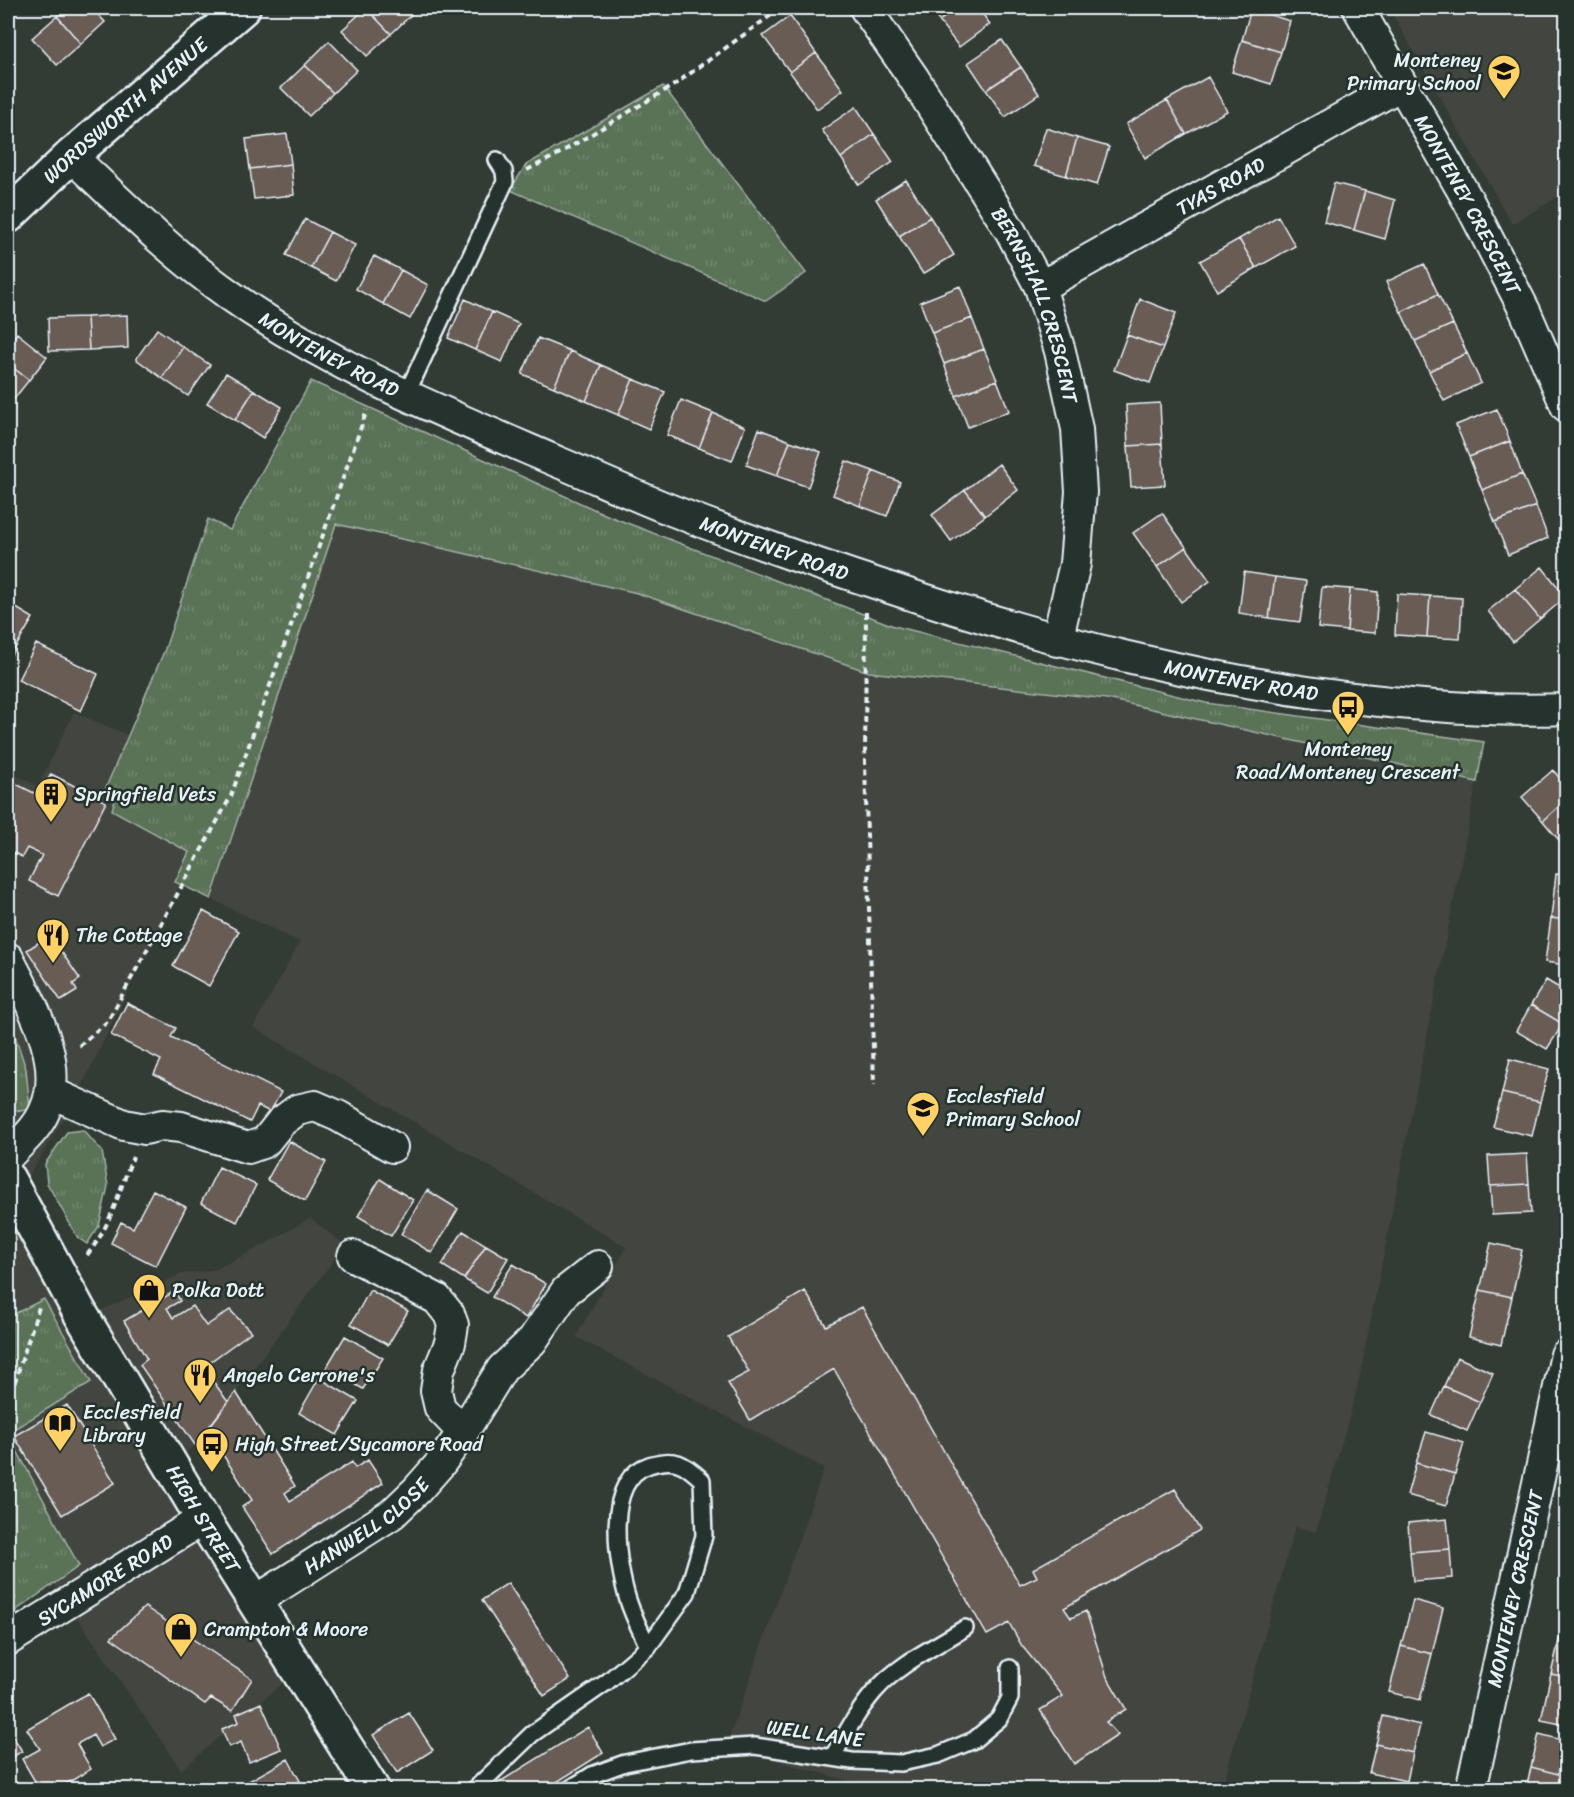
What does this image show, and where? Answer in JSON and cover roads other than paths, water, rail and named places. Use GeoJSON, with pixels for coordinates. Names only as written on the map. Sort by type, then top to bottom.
{"type":"FeatureCollection","features":[{"type":"Feature","properties":{"kind":"street","name":"WORDSWORTH AVENUE"},"geometry":{"type":"LineString","coordinates":[[8,216],[71,156],[243,8]]}},
{"type":"Feature","properties":{"kind":"street","name":"BERNSHALL CRESCENT"},"geometry":{"type":"LineString","coordinates":[[865,8],[913,77],[1011,232],[1040,287],[1060,351],[1077,429],[1081,492],[1075,564],[1057,641]]}},
{"type":"Feature","properties":{"kind":"street","name":"MONTENEY CRESCENT"},"geometry":{"type":"LineString","coordinates":[[1358,8],[1483,230],[1525,311],[1566,405]]}},
{"type":"Feature","properties":{"kind":"street","name":"TYAS ROAD"},"geometry":{"type":"LineString","coordinates":[[1040,287],[1401,85]]}},
{"type":"Feature","properties":{"kind":"street","name":"MONTENEY ROAD"},"geometry":{"type":"LineString","coordinates":[[71,156],[169,248],[232,297],[292,334],[406,395],[671,510],[812,562],[971,615],[1057,641],[1181,671],[1298,692],[1430,706],[1566,709]]}},
{"type":"Feature","properties":{"kind":"street"},"geometry":{"type":"LineString","coordinates":[[8,958],[39,1021],[51,1062],[52,1093],[45,1112],[8,1156]]}},
{"type":"Feature","properties":{"kind":"street"},"geometry":{"type":"LineString","coordinates":[[52,1093],[124,1125],[145,1129],[162,1125],[181,1127],[248,1148],[265,1142],[281,1122],[297,1110],[315,1106],[339,1116],[392,1147]]}},
{"type":"Feature","properties":{"kind":"street","name":"HIGH STREET"},"geometry":{"type":"LineString","coordinates":[[8,1179],[56,1268],[203,1519],[373,1790]]}},
{"type":"Feature","properties":{"kind":"street"},"geometry":{"type":"LineString","coordinates":[[354,1256],[437,1299],[449,1314],[453,1324],[450,1343],[439,1370],[436,1391],[440,1408],[463,1432]]}},
{"type":"Feature","properties":{"kind":"street","name":"HANWELL CLOSE"},"geometry":{"type":"LineString","coordinates":[[254,1602],[392,1514],[417,1490],[440,1464],[463,1432],[502,1369],[532,1341],[566,1291],[598,1266]]}},
{"type":"Feature","properties":{"kind":"street","name":"MONTENEY CRESCENT"},"geometry":{"type":"LineString","coordinates":[[1471,1790],[1482,1729],[1553,1481],[1566,1355]]}},
{"type":"Feature","properties":{"kind":"street","name":"SYCAMORE ROAD"},"geometry":{"type":"LineString","coordinates":[[11,1638],[203,1519]]}},
{"type":"Feature","properties":{"kind":"lane"},"geometry":{"type":"LineString","coordinates":[[406,395],[505,182],[504,171],[496,160]]}},
{"type":"Feature","properties":{"kind":"lane"},"geometry":{"type":"LineString","coordinates":[[474,1790],[532,1734],[607,1682],[648,1647],[687,1593],[704,1536],[702,1480],[686,1465],[665,1460],[642,1467],[626,1485],[618,1515],[619,1562],[628,1601],[648,1647]]}},
{"type":"Feature","properties":{"kind":"lane"},"geometry":{"type":"LineString","coordinates":[[831,1758],[852,1721],[876,1690],[904,1666],[965,1628]]}},
{"type":"Feature","properties":{"kind":"lane","name":"WELL LANE"},"geometry":{"type":"LineString","coordinates":[[568,1790],[592,1775],[625,1763],[691,1750],[755,1746],[852,1761],[901,1763],[938,1755],[974,1740],[999,1719],[1010,1698],[1010,1668]]}},
{"type":"Feature","properties":{"kind":"place","name":"Monteney Primary School"},"geometry":{"type":"Point","coordinates":[1504,100]}},
{"type":"Feature","properties":{"kind":"place","name":"Monteney Road/Monteney Crescent"},"geometry":{"type":"Point","coordinates":[1348,736]}},
{"type":"Feature","properties":{"kind":"place","name":"Springfield Vets"},"geometry":{"type":"Point","coordinates":[51,823]}},
{"type":"Feature","properties":{"kind":"place","name":"The Cottage"},"geometry":{"type":"Point","coordinates":[53,964]}},
{"type":"Feature","properties":{"kind":"place","name":"Ecclesfield Primary School"},"geometry":{"type":"Point","coordinates":[923,1137]}},
{"type":"Feature","properties":{"kind":"place","name":"Polka Dott"},"geometry":{"type":"Point","coordinates":[149,1319]}},
{"type":"Feature","properties":{"kind":"place","name":"Angelo Cerrone's"},"geometry":{"type":"Point","coordinates":[200,1404]}},
{"type":"Feature","properties":{"kind":"place","name":"Ecclesfield Library"},"geometry":{"type":"Point","coordinates":[60,1452]}},
{"type":"Feature","properties":{"kind":"place","name":"High Street/Sycamore Road"},"geometry":{"type":"Point","coordinates":[212,1473]}},
{"type":"Feature","properties":{"kind":"place","name":"Crampton & Moore"},"geometry":{"type":"Point","coordinates":[181,1658]}}]}
